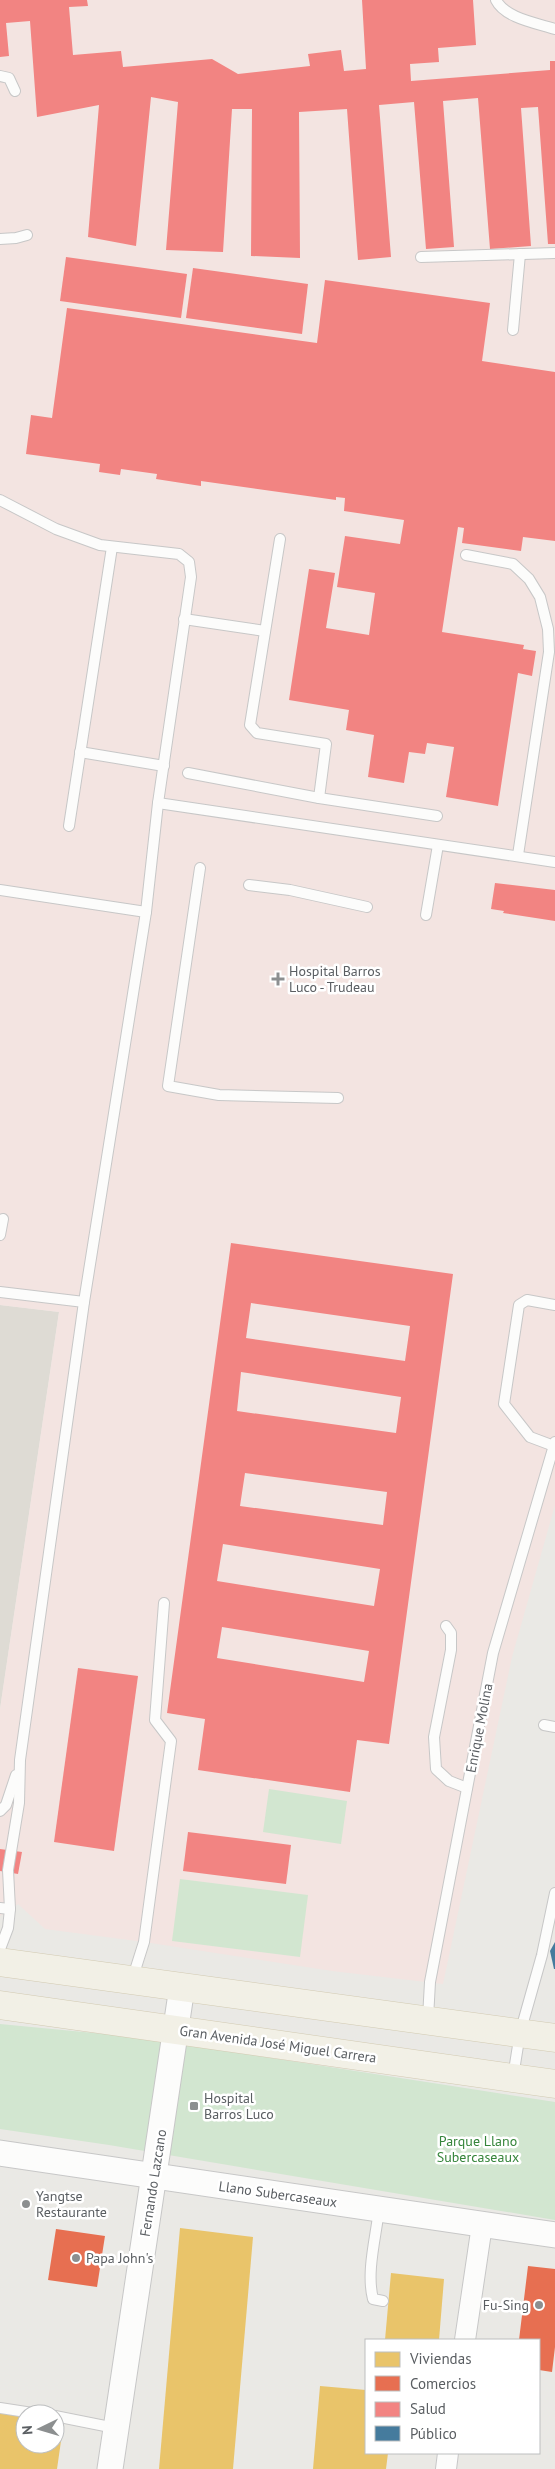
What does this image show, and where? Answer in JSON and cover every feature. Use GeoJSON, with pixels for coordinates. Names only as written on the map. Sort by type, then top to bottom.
{"type":"FeatureCollection","features":[{"type":"Feature","properties":{"kind":"main road"},"geometry":{"type":"LineString","coordinates":[[0,1962],[555,2038]]}},
{"type":"Feature","properties":{"kind":"main road","name":"Gran Avenida José Miguel Carrera"},"geometry":{"type":"LineString","coordinates":[[0,2006],[555,2084]]}},
{"type":"Feature","properties":{"kind":"main road"},"geometry":{"type":"LineString","coordinates":[[378,2058],[383,2014]]}},
{"type":"Feature","properties":{"kind":"street","name":"Fernando Lazcano"},"geometry":{"type":"LineString","coordinates":[[110,2469],[182,1987]]}},
{"type":"Feature","properties":{"kind":"street","name":"Llano Subercaseaux"},"geometry":{"type":"LineString","coordinates":[[0,2153],[555,2236]]}},
{"type":"Feature","properties":{"kind":"street"},"geometry":{"type":"LineString","coordinates":[[465,2339],[482,2225]]}},
{"type":"Feature","properties":{"kind":"street"},"geometry":{"type":"LineString","coordinates":[[446,2469],[448,2454]]}},
{"type":"Feature","properties":{"kind":"lane"},"geometry":{"type":"LineString","coordinates":[[496,0],[500,8],[525,20],[555,29]]}},
{"type":"Feature","properties":{"kind":"lane"},"geometry":{"type":"LineString","coordinates":[[0,76],[9,78],[15,91]]}},
{"type":"Feature","properties":{"kind":"lane"},"geometry":{"type":"LineString","coordinates":[[0,238],[16,238],[27,235]]}},
{"type":"Feature","properties":{"kind":"lane"},"geometry":{"type":"LineString","coordinates":[[421,257],[555,253]]}},
{"type":"Feature","properties":{"kind":"lane"},"geometry":{"type":"LineString","coordinates":[[513,330],[520,254]]}},
{"type":"Feature","properties":{"kind":"lane"},"geometry":{"type":"LineString","coordinates":[[0,500],[69,534],[112,547],[179,554],[189,562],[191,577],[158,803],[146,912],[84,1302],[20,1760],[19,1803],[8,1870],[5,1909],[8,1928],[0,1949]]}},
{"type":"Feature","properties":{"kind":"lane"},"geometry":{"type":"LineString","coordinates":[[280,539],[250,725],[257,733],[326,744],[320,798]]}},
{"type":"Feature","properties":{"kind":"lane"},"geometry":{"type":"LineString","coordinates":[[69,826],[112,547]]}},
{"type":"Feature","properties":{"kind":"lane"},"geometry":{"type":"LineString","coordinates":[[466,555],[513,564],[529,579],[540,597],[548,629],[549,652],[518,855]]}},
{"type":"Feature","properties":{"kind":"lane"},"geometry":{"type":"LineString","coordinates":[[184,618],[265,631]]}},
{"type":"Feature","properties":{"kind":"lane"},"geometry":{"type":"LineString","coordinates":[[80,752],[164,766]]}},
{"type":"Feature","properties":{"kind":"lane"},"geometry":{"type":"LineString","coordinates":[[188,773],[320,798],[437,816]]}},
{"type":"Feature","properties":{"kind":"lane"},"geometry":{"type":"LineString","coordinates":[[158,803],[555,862]]}},
{"type":"Feature","properties":{"kind":"lane"},"geometry":{"type":"LineString","coordinates":[[426,915],[438,845]]}},
{"type":"Feature","properties":{"kind":"lane"},"geometry":{"type":"LineString","coordinates":[[200,868],[168,1086],[219,1095],[338,1098]]}},
{"type":"Feature","properties":{"kind":"lane"},"geometry":{"type":"LineString","coordinates":[[249,885],[290,890],[367,907]]}},
{"type":"Feature","properties":{"kind":"lane"},"geometry":{"type":"LineString","coordinates":[[0,890],[146,912]]}},
{"type":"Feature","properties":{"kind":"lane"},"geometry":{"type":"LineString","coordinates":[[0,1235],[2,1219]]}},
{"type":"Feature","properties":{"kind":"lane"},"geometry":{"type":"LineString","coordinates":[[0,1292],[84,1302]]}},
{"type":"Feature","properties":{"kind":"lane"},"geometry":{"type":"LineString","coordinates":[[554,1444],[530,1436],[504,1404],[519,1305],[527,1300],[555,1304]]}},
{"type":"Feature","properties":{"kind":"lane","name":"Enrique Molina"},"geometry":{"type":"LineString","coordinates":[[428,2020],[430,1982],[493,1653],[554,1444]]}},
{"type":"Feature","properties":{"kind":"lane"},"geometry":{"type":"LineString","coordinates":[[132,1980],[144,1942],[171,1741],[156,1720],[164,1603]]}},
{"type":"Feature","properties":{"kind":"lane"},"geometry":{"type":"LineString","coordinates":[[446,1626],[451,1633],[450,1650],[434,1737],[436,1769],[449,1781],[467,1788]]}},
{"type":"Feature","properties":{"kind":"lane"},"geometry":{"type":"LineString","coordinates":[[0,1810],[6,1805],[20,1760]]}},
{"type":"Feature","properties":{"kind":"lane"},"geometry":{"type":"LineString","coordinates":[[513,2078],[520,2034],[542,1955],[555,1893]]}},
{"type":"Feature","properties":{"kind":"lane"},"geometry":{"type":"LineString","coordinates":[[379,2209],[370,2272],[370,2288],[373,2299],[383,2301]]}},
{"type":"Feature","properties":{"kind":"lane"},"geometry":{"type":"LineString","coordinates":[[0,2408],[15,2410]]}},
{"type":"Feature","properties":{"kind":"lane"},"geometry":{"type":"LineString","coordinates":[[65,2418],[116,2428]]}},
{"type":"Feature","properties":{"kind":"shaded area"},"geometry":{"type":"Polygon","coordinates":[[[0,0],[555,0],[555,1505],[512,1657],[443,1984],[332,1971],[45,1929],[18,1904],[0,1916],[0,1709],[59,1312],[0,1305],[0,0]]]}},
{"type":"Feature","properties":{"kind":"shaded area"},"geometry":{"type":"Polygon","coordinates":[[[0,1305],[59,1312],[0,1709],[0,1305]]]}},
{"type":"Feature","properties":{"kind":"green space"},"geometry":{"type":"Polygon","coordinates":[[[269,1789],[347,1801],[341,1844],[263,1832],[269,1789]]]}},
{"type":"Feature","properties":{"kind":"green space"},"geometry":{"type":"Polygon","coordinates":[[[180,1879],[308,1895],[300,1957],[172,1941],[180,1879]]]}},
{"type":"Feature","properties":{"kind":"green space","name":"Parque Llano Subercaseaux"},"geometry":{"type":"Polygon","coordinates":[[[0,2024],[136,2037],[555,2102],[555,2220],[109,2145],[0,2129],[0,2024]]]}},
{"type":"Feature","properties":{"kind":"building: Viviendas"},"geometry":{"type":"Polygon","coordinates":[[[180,2228],[253,2237],[233,2469],[159,2469],[180,2228]]]}},
{"type":"Feature","properties":{"kind":"building: Viviendas"},"geometry":{"type":"Polygon","coordinates":[[[391,2273],[444,2279],[439,2339],[385,2339],[391,2273]]]}},
{"type":"Feature","properties":{"kind":"building: Viviendas"},"geometry":{"type":"Polygon","coordinates":[[[320,2386],[365,2390],[365,2454],[388,2454],[386,2469],[313,2469],[320,2386]]]}},
{"type":"Feature","properties":{"kind":"building: Viviendas"},"geometry":{"type":"Polygon","coordinates":[[[0,2411],[15,2413],[15,2454],[59,2454],[57,2469],[0,2469],[0,2411]]]}},
{"type":"Feature","properties":{"kind":"building: Comercios","name":"Papa John's"},"geometry":{"type":"Polygon","coordinates":[[[56,2229],[105,2236],[97,2287],[48,2280],[56,2229]]]}},
{"type":"Feature","properties":{"kind":"building: Comercios","name":"Fu-Sing"},"geometry":{"type":"Polygon","coordinates":[[[528,2266],[555,2269],[555,2347],[552,2372],[540,2370],[540,2339],[519,2339],[528,2266]]]}},
{"type":"Feature","properties":{"kind":"building: Salud"},"geometry":{"type":"Polygon","coordinates":[[[0,0],[87,0],[88,6],[69,7],[73,55],[121,51],[123,67],[212,59],[238,74],[310,66],[308,54],[341,50],[344,71],[366,69],[362,0],[473,0],[476,45],[438,48],[439,62],[410,64],[411,81],[550,70],[550,61],[555,61],[555,244],[548,244],[538,107],[521,108],[531,246],[490,249],[478,98],[443,101],[454,247],[426,249],[414,102],[379,105],[391,257],[358,260],[347,109],[299,112],[300,258],[251,256],[252,109],[232,109],[223,252],[166,250],[178,102],[151,97],[136,246],[88,237],[99,105],[37,117],[30,21],[6,23],[9,56],[0,57],[0,0]]]}},
{"type":"Feature","properties":{"kind":"building: Salud"},"geometry":{"type":"Polygon","coordinates":[[[66,257],[187,274],[181,318],[60,301],[66,257]]]}},
{"type":"Feature","properties":{"kind":"building: Salud"},"geometry":{"type":"Polygon","coordinates":[[[193,268],[308,284],[302,334],[186,318],[193,268]]]}},
{"type":"Feature","properties":{"kind":"building: Salud"},"geometry":{"type":"Polygon","coordinates":[[[325,280],[490,303],[482,361],[555,372],[555,541],[523,537],[521,551],[462,543],[464,528],[458,527],[442,632],[524,645],[523,649],[536,651],[532,676],[518,673],[498,806],[446,797],[454,747],[427,743],[425,754],[409,752],[404,783],[368,777],[374,735],[346,730],[349,710],[289,700],[309,569],[335,573],[326,628],[369,635],[375,593],[337,587],[345,536],[400,544],[404,520],[344,511],[345,498],[336,497],[336,500],[201,481],[201,486],[156,479],[157,474],[121,469],[120,475],[99,472],[100,464],[26,454],[31,415],[52,418],[67,308],[317,343],[325,280]]]}},
{"type":"Feature","properties":{"kind":"building: Salud"},"geometry":{"type":"Polygon","coordinates":[[[495,883],[555,890],[555,921],[503,913],[504,911],[491,909],[495,883]]]}},
{"type":"Feature","properties":{"kind":"building: Salud"},"geometry":{"type":"Polygon","coordinates":[[[231,1243],[453,1274],[389,1744],[357,1740],[350,1792],[198,1770],[205,1719],[167,1713],[231,1243]],[[251,1303],[246,1338],[405,1361],[410,1326],[251,1303]],[[241,1372],[237,1411],[396,1433],[401,1397],[241,1372]],[[245,1473],[240,1506],[383,1525],[387,1492],[245,1473]],[[223,1544],[217,1581],[374,1606],[380,1569],[223,1544]],[[222,1627],[217,1658],[364,1682],[369,1651],[222,1627]]]}},
{"type":"Feature","properties":{"kind":"building: Salud"},"geometry":{"type":"Polygon","coordinates":[[[78,1668],[138,1676],[114,1851],[54,1842],[78,1668]]]}},
{"type":"Feature","properties":{"kind":"building: Salud"},"geometry":{"type":"Polygon","coordinates":[[[188,1832],[291,1845],[286,1884],[183,1871],[188,1832]]]}},
{"type":"Feature","properties":{"kind":"building: Salud"},"geometry":{"type":"Polygon","coordinates":[[[0,1849],[22,1852],[18,1874],[0,1871],[0,1849]]]}},
{"type":"Feature","properties":{"kind":"building: Público"},"geometry":{"type":"Polygon","coordinates":[[[555,1942],[555,1969],[554,1969],[550,1951],[555,1942]]]}},
{"type":"Feature","properties":{"kind":"place","name":"Hospital Barros Luco - Trudeau"},"geometry":{"type":"Point","coordinates":[278,979]}},
{"type":"Feature","properties":{"kind":"place","name":"Hospital Barros Luco"},"geometry":{"type":"Point","coordinates":[194,2106]}},
{"type":"Feature","properties":{"kind":"place","name":"Yangtse Restaurante"},"geometry":{"type":"Point","coordinates":[26,2204]}},
{"type":"Feature","properties":{"kind":"place","name":"Papa John's"},"geometry":{"type":"Point","coordinates":[76,2258]}},
{"type":"Feature","properties":{"kind":"place","name":"Fu-Sing"},"geometry":{"type":"Point","coordinates":[539,2305]}}]}
